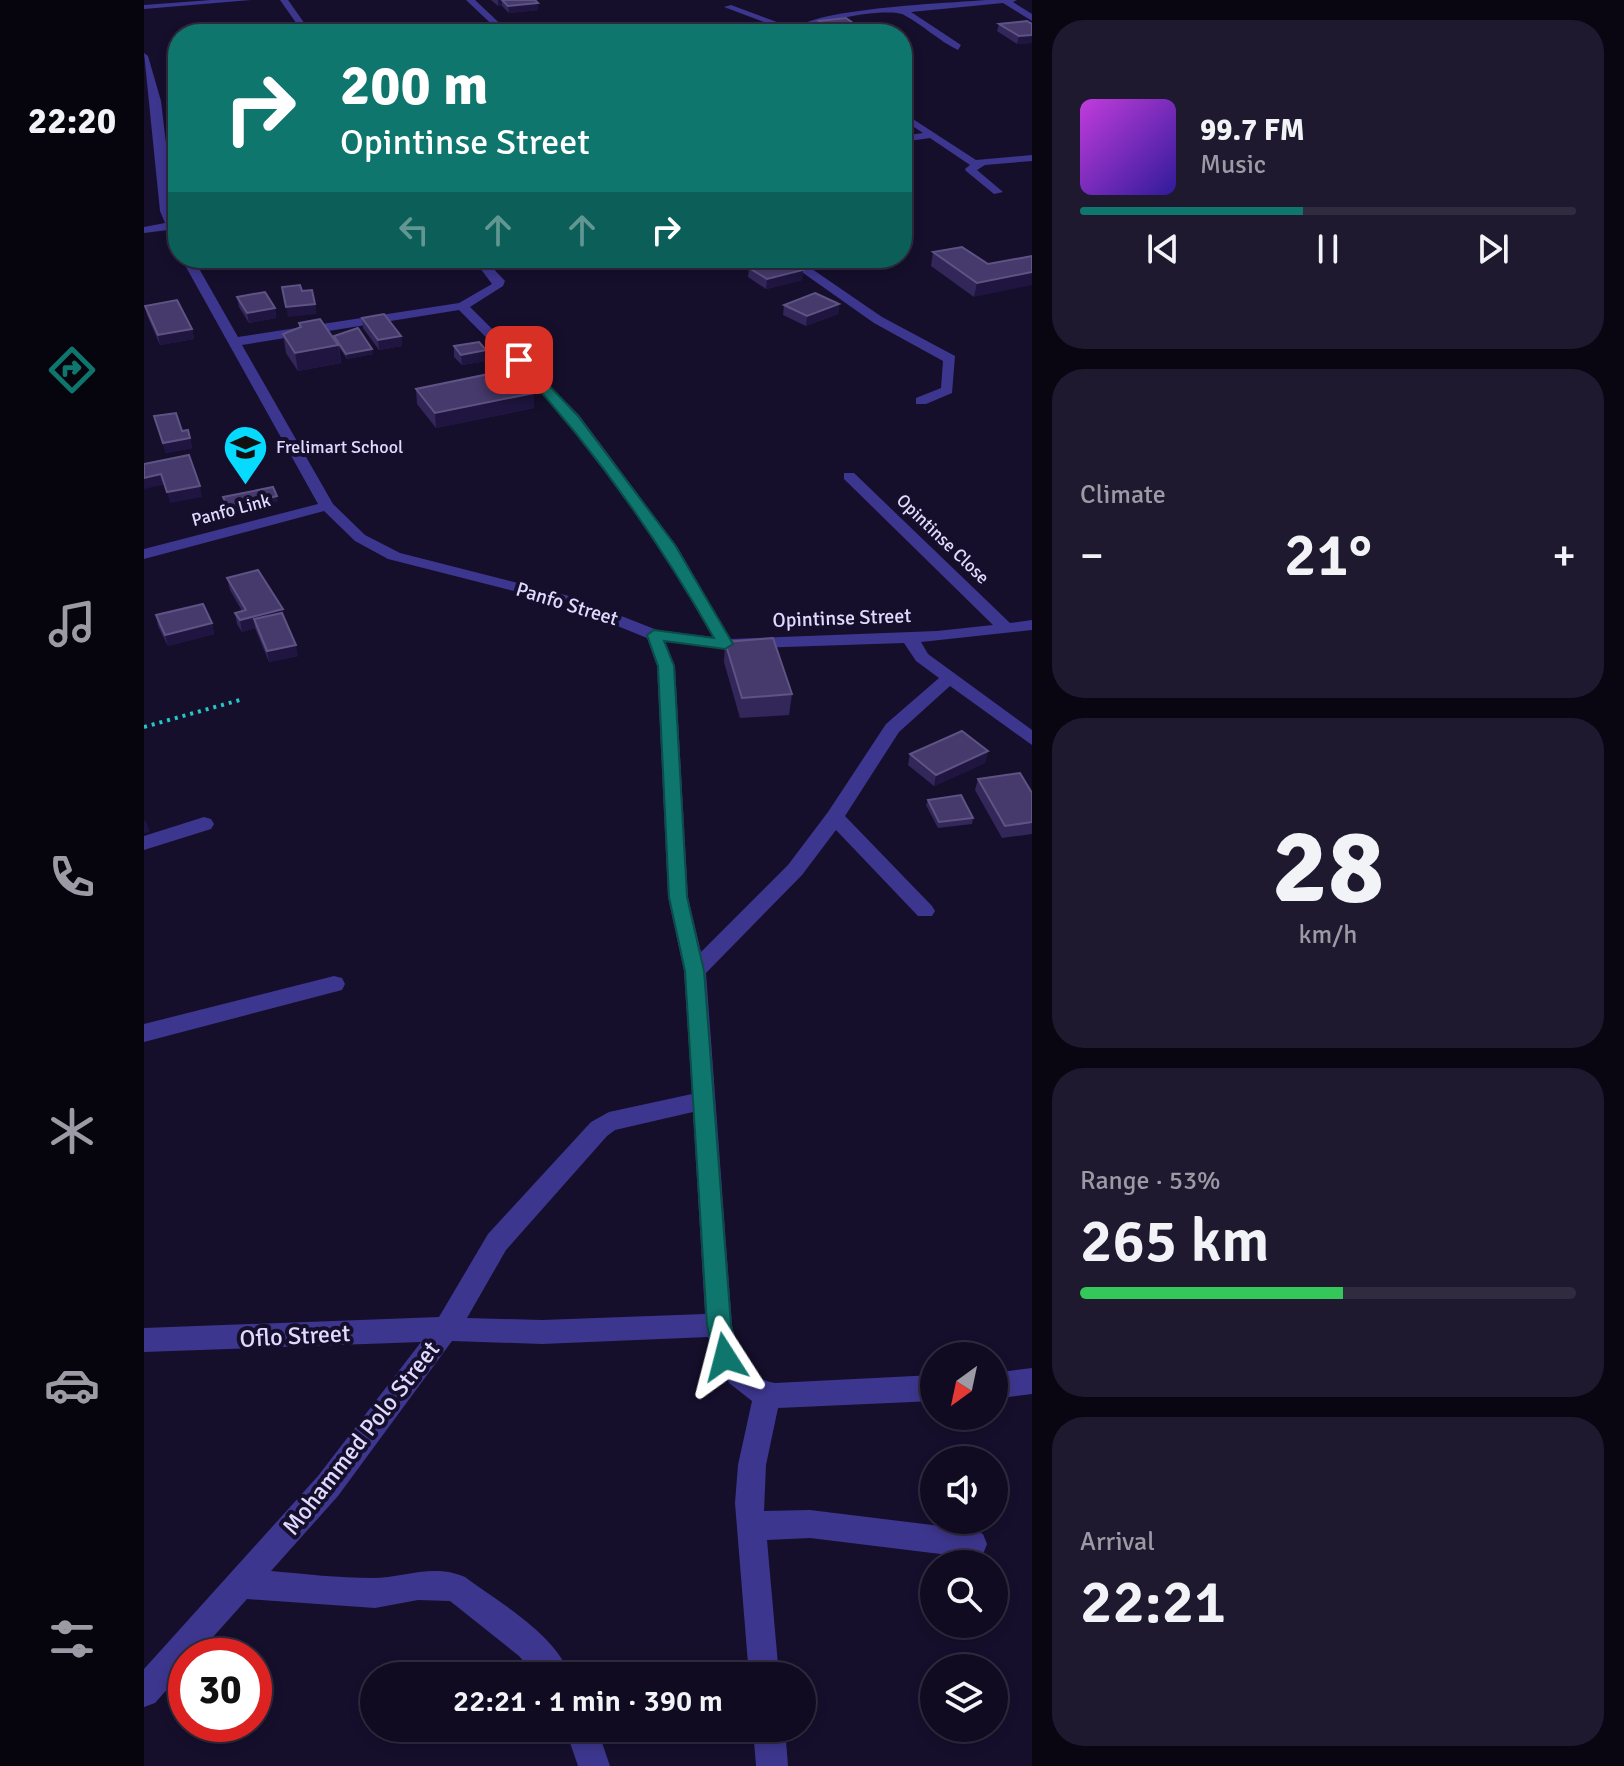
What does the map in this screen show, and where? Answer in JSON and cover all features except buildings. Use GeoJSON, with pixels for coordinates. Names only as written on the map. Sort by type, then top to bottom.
{"type":"FeatureCollection","features":[{"type":"Feature","properties":{"kind":"street"},"geometry":{"type":"LineString","coordinates":[[144,7],[247,0]]}},
{"type":"Feature","properties":{"kind":"street"},"geometry":{"type":"LineString","coordinates":[[284,0],[301,24]]}},
{"type":"Feature","properties":{"kind":"street"},"geometry":{"type":"LineString","coordinates":[[470,0],[496,24]]}},
{"type":"Feature","properties":{"kind":"street"},"geometry":{"type":"LineString","coordinates":[[810,24],[815,20],[869,13],[1013,0]]}},
{"type":"Feature","properties":{"kind":"street"},"geometry":{"type":"LineString","coordinates":[[1005,1],[1032,18]]}},
{"type":"Feature","properties":{"kind":"street"},"geometry":{"type":"LineString","coordinates":[[859,6],[869,13]]}},
{"type":"Feature","properties":{"kind":"street"},"geometry":{"type":"LineString","coordinates":[[728,7],[774,24]]}},
{"type":"Feature","properties":{"kind":"street"},"geometry":{"type":"LineString","coordinates":[[902,10],[958,47]]}},
{"type":"Feature","properties":{"kind":"street"},"geometry":{"type":"LineString","coordinates":[[144,56],[156,101],[163,153],[161,173],[168,214]]}},
{"type":"Feature","properties":{"kind":"street"},"geometry":{"type":"LineString","coordinates":[[912,122],[974,163],[1032,158]]}},
{"type":"Feature","properties":{"kind":"street"},"geometry":{"type":"LineString","coordinates":[[912,138],[931,135]]}},
{"type":"Feature","properties":{"kind":"street"},"geometry":{"type":"LineString","coordinates":[[983,164],[970,169],[998,192]]}},
{"type":"Feature","properties":{"kind":"street"},"geometry":{"type":"LineString","coordinates":[[161,173],[168,172]]}},
{"type":"Feature","properties":{"kind":"street"},"geometry":{"type":"LineString","coordinates":[[144,230],[168,226]]}},
{"type":"Feature","properties":{"kind":"street","name":"Panfo Street"},"geometry":{"type":"LineString","coordinates":[[193,268],[327,506],[360,538],[394,556],[567,600],[654,635]]}},
{"type":"Feature","properties":{"kind":"street"},"geometry":{"type":"LineString","coordinates":[[234,342],[462,306],[497,286],[499,281],[486,268]]}},
{"type":"Feature","properties":{"kind":"street"},"geometry":{"type":"LineString","coordinates":[[803,268],[878,320],[950,359],[947,390],[921,401]]}},
{"type":"Feature","properties":{"kind":"street"},"geometry":{"type":"LineString","coordinates":[[462,306],[538,378],[574,418],[670,548],[725,644]]}},
{"type":"Feature","properties":{"kind":"street","name":"Opintinse Close"},"geometry":{"type":"LineString","coordinates":[[849,476],[1008,630]]}},
{"type":"Feature","properties":{"kind":"street","name":"Panfo Link"},"geometry":{"type":"LineString","coordinates":[[144,554],[327,506]]}},
{"type":"Feature","properties":{"kind":"street","name":"Opintinse Street"},"geometry":{"type":"LineString","coordinates":[[654,635],[725,644],[910,638],[1008,630],[1032,625]]}},
{"type":"Feature","properties":{"kind":"street"},"geometry":{"type":"LineString","coordinates":[[654,635],[666,666],[678,897],[695,971],[719,1325],[725,1357],[740,1376],[767,1395],[920,1389]]}},
{"type":"Feature","properties":{"kind":"street"},"geometry":{"type":"LineString","coordinates":[[910,638],[922,657],[1032,739]]}},
{"type":"Feature","properties":{"kind":"street"},"geometry":{"type":"LineString","coordinates":[[695,971],[795,870],[835,817],[892,728],[949,678]]}},
{"type":"Feature","properties":{"kind":"street"},"geometry":{"type":"LineString","coordinates":[[835,817],[925,911]]}},
{"type":"Feature","properties":{"kind":"street"},"geometry":{"type":"LineString","coordinates":[[144,843],[204,824]]}},
{"type":"Feature","properties":{"kind":"street"},"geometry":{"type":"LineString","coordinates":[[144,1033],[334,984]]}},
{"type":"Feature","properties":{"kind":"street"},"geometry":{"type":"LineString","coordinates":[[446,1329],[497,1242],[599,1129],[609,1122],[705,1100]]}},
{"type":"Feature","properties":{"kind":"street","name":"Mohammed Polo Street"},"geometry":{"type":"LineString","coordinates":[[144,1692],[328,1486],[446,1329],[542,1332],[719,1325]]}},
{"type":"Feature","properties":{"kind":"street","name":"Oflo Street"},"geometry":{"type":"LineString","coordinates":[[144,1340],[446,1329]]}},
{"type":"Feature","properties":{"kind":"street"},"geometry":{"type":"LineString","coordinates":[[1008,1384],[1032,1381]]}},
{"type":"Feature","properties":{"kind":"street"},"geometry":{"type":"LineString","coordinates":[[763,1662],[750,1526],[752,1465],[767,1395]]}},
{"type":"Feature","properties":{"kind":"street"},"geometry":{"type":"LineString","coordinates":[[750,1526],[810,1524],[973,1544]]}},
{"type":"Feature","properties":{"kind":"street"},"geometry":{"type":"LineString","coordinates":[[243,1584],[375,1593],[418,1585],[455,1587],[530,1645],[544,1662]]}},
{"type":"Feature","properties":{"kind":"street"},"geometry":{"type":"LineString","coordinates":[[586,1742],[594,1766]]}},
{"type":"Feature","properties":{"kind":"street"},"geometry":{"type":"LineString","coordinates":[[770,1742],[772,1766]]}},
{"type":"Feature","properties":{"kind":"path"},"geometry":{"type":"LineString","coordinates":[[144,727],[240,700]]}},
{"type":"Feature","properties":{"kind":"place","name":"Frelimart School"},"geometry":{"type":"Point","coordinates":[245,486]}},
{"type":"Feature","properties":{"kind":"route"},"geometry":{"type":"LineString","coordinates":[[519,360],[574,418],[670,548],[725,644],[654,635],[666,666],[678,897],[695,971],[719,1325],[725,1357]]}}]}
